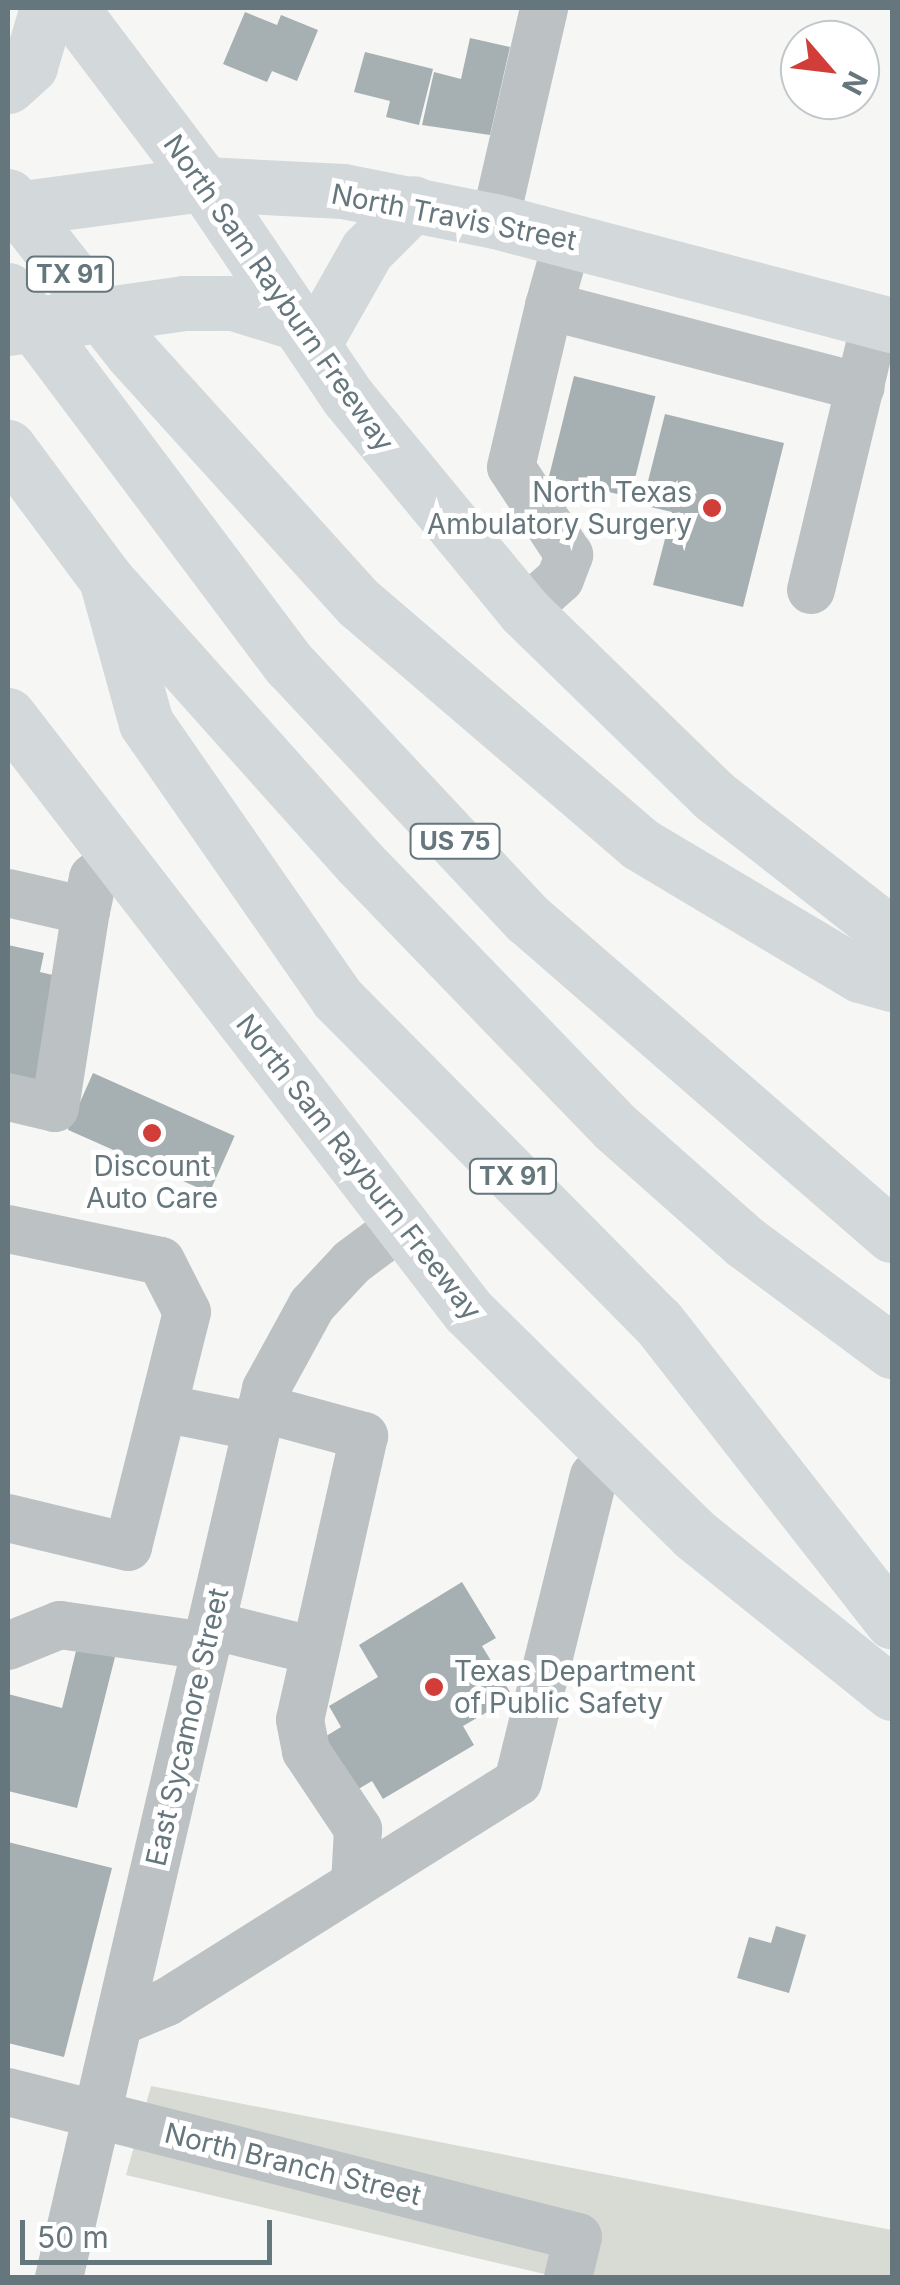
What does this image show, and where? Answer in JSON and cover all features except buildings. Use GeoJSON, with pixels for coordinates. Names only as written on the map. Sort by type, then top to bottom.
{"type":"FeatureCollection","features":[{"type":"Feature","properties":{"kind":"main road"},"geometry":{"type":"LineString","coordinates":[[8,86],[30,66],[47,8]]}},
{"type":"Feature","properties":{"kind":"main road","name":"North Sam Rayburn Freeway"},"geometry":{"type":"LineString","coordinates":[[71,8],[204,184],[302,333],[432,504],[524,611],[714,796],[892,935]]}},
{"type":"Feature","properties":{"kind":"main road","name":"North Travis Street"},"geometry":{"type":"LineString","coordinates":[[8,210],[204,184],[344,192],[494,221],[884,322]]}},
{"type":"Feature","properties":{"kind":"main road","name":"TX 91"},"geometry":{"type":"LineString","coordinates":[[8,196],[132,353],[359,603],[640,844],[860,975],[892,984]]}},
{"type":"Feature","properties":{"kind":"main road"},"geometry":{"type":"LineString","coordinates":[[8,328],[184,303],[233,303],[302,333],[367,250],[414,203]]}},
{"type":"Feature","properties":{"kind":"main road","name":"US 75"},"geometry":{"type":"LineString","coordinates":[[8,290],[290,665],[528,918],[892,1236]]}},
{"type":"Feature","properties":{"kind":"main road","name":"US 75"},"geometry":{"type":"LineString","coordinates":[[8,448],[106,579],[360,863],[615,1127],[744,1242],[892,1351]]}},
{"type":"Feature","properties":{"kind":"main road","name":"TX 91"},"geometry":{"type":"LineString","coordinates":[[106,579],[146,722],[338,998],[658,1322],[892,1621]]}},
{"type":"Feature","properties":{"kind":"main road","name":"North Sam Rayburn Freeway"},"geometry":{"type":"LineString","coordinates":[[9,721],[468,1311],[694,1534],[892,1694]]}},
{"type":"Feature","properties":{"kind":"street"},"geometry":{"type":"LineString","coordinates":[[494,221],[544,8]]}},
{"type":"Feature","properties":{"kind":"street"},"geometry":{"type":"LineString","coordinates":[[524,611],[560,579],[569,556],[511,467],[568,239]]}},
{"type":"Feature","properties":{"kind":"street"},"geometry":{"type":"LineString","coordinates":[[549,306],[870,405]]}},
{"type":"Feature","properties":{"kind":"street"},"geometry":{"type":"LineString","coordinates":[[811,590],[870,405],[884,322]]}},
{"type":"Feature","properties":{"kind":"street"},"geometry":{"type":"LineString","coordinates":[[8,1097],[55,1108],[93,878],[118,857]]}},
{"type":"Feature","properties":{"kind":"street"},"geometry":{"type":"LineString","coordinates":[[8,894],[86,910]]}},
{"type":"Feature","properties":{"kind":"street","name":"East Sycamore Street"},"geometry":{"type":"LineString","coordinates":[[59,2278],[259,1417],[284,1345],[312,1304],[352,1262],[402,1224]]}},
{"type":"Feature","properties":{"kind":"street"},"geometry":{"type":"LineString","coordinates":[[8,1229],[161,1260],[188,1312],[128,1547],[8,1518]]}},
{"type":"Feature","properties":{"kind":"street"},"geometry":{"type":"LineString","coordinates":[[163,1408],[259,1417],[364,1436],[310,1650],[300,1720],[306,1751],[358,1830],[354,1884]]}},
{"type":"Feature","properties":{"kind":"street"},"geometry":{"type":"LineString","coordinates":[[119,2022],[166,2002],[518,1782],[594,1476]]}},
{"type":"Feature","properties":{"kind":"street"},"geometry":{"type":"LineString","coordinates":[[8,1646],[60,1625],[208,1635],[310,1650]]}},
{"type":"Feature","properties":{"kind":"street","name":"North Branch Street"},"geometry":{"type":"LineString","coordinates":[[8,2092],[98,2114],[573,2257]]}},
{"type":"Feature","properties":{"kind":"shaded area"},"geometry":{"type":"Polygon","coordinates":[[[151,2086],[892,2230],[892,2277],[557,2277],[126,2175],[151,2086]]]}},
{"type":"Feature","properties":{"kind":"place","name":"North Texas Ambulatory Surgery"},"geometry":{"type":"Point","coordinates":[712,508]}},
{"type":"Feature","properties":{"kind":"place","name":"Discount Auto Care"},"geometry":{"type":"Point","coordinates":[152,1133]}},
{"type":"Feature","properties":{"kind":"place","name":"Texas Department of Public Safety"},"geometry":{"type":"Point","coordinates":[434,1687]}}]}
